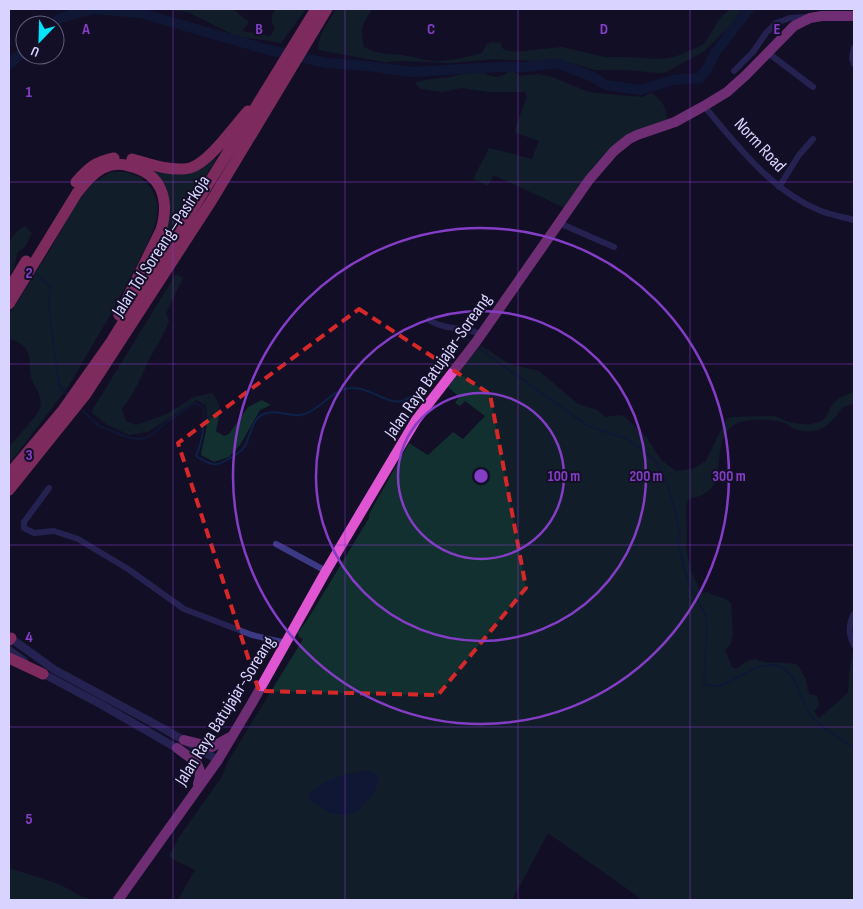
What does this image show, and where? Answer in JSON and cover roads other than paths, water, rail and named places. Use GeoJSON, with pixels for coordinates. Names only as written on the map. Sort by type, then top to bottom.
{"type":"FeatureCollection","features":[{"type":"Feature","properties":{"kind":"highway","name":"Jalan Tol Soreang–Pasirkoja"},"geometry":{"type":"LineString","coordinates":[[81,389],[212,200],[315,17],[327,9]]}},
{"type":"Feature","properties":{"kind":"highway","name":"Jalan Raya Batujajar-Soreang"},"geometry":{"type":"LineString","coordinates":[[118,900],[215,765],[326,571],[416,420],[476,342],[589,180],[622,144],[637,135],[675,122],[727,92],[794,26],[810,18],[822,16],[854,16]]}},
{"type":"Feature","properties":{"kind":"highway","name":"Jalan Tol Soreang–Pasirkoja"},"geometry":{"type":"LineString","coordinates":[[81,389],[266,91],[281,75]]}},
{"type":"Feature","properties":{"kind":"highway"},"geometry":{"type":"LineString","coordinates":[[33,258],[76,182],[88,168],[97,162],[115,157],[176,169],[191,168],[212,153],[266,91]]}},
{"type":"Feature","properties":{"kind":"highway"},"geometry":{"type":"LineString","coordinates":[[9,304],[14,286],[77,193],[95,173],[104,168],[121,164],[143,170],[157,182],[165,204],[165,220],[162,230],[81,389],[9,490]]}},
{"type":"Feature","properties":{"kind":"highway"},"geometry":{"type":"LineString","coordinates":[[9,474],[66,411]]}},
{"type":"Feature","properties":{"kind":"highway"},"geometry":{"type":"LineString","coordinates":[[9,658],[43,674]]}},
{"type":"Feature","properties":{"kind":"highway"},"geometry":{"type":"LineString","coordinates":[[180,744],[212,747],[233,735]]}},
{"type":"Feature","properties":{"kind":"highway"},"geometry":{"type":"LineString","coordinates":[[180,744],[200,769],[195,792]]}},
{"type":"Feature","properties":{"kind":"street"},"geometry":{"type":"LineString","coordinates":[[734,71],[753,52],[766,33],[776,23],[790,18],[810,18]]}},
{"type":"Feature","properties":{"kind":"street"},"geometry":{"type":"LineString","coordinates":[[854,48],[852,57],[854,64]]}},
{"type":"Feature","properties":{"kind":"street"},"geometry":{"type":"LineString","coordinates":[[767,52],[813,87]]}},
{"type":"Feature","properties":{"kind":"street","name":"Norm Road"},"geometry":{"type":"LineString","coordinates":[[704,106],[760,170],[779,187],[816,209],[854,220]]}},
{"type":"Feature","properties":{"kind":"street"},"geometry":{"type":"LineString","coordinates":[[779,187],[799,155],[813,139]]}},
{"type":"Feature","properties":{"kind":"street"},"geometry":{"type":"LineString","coordinates":[[559,223],[614,247]]}},
{"type":"Feature","properties":{"kind":"street"},"geometry":{"type":"LineString","coordinates":[[429,320],[439,326],[465,328],[476,342]]}},
{"type":"Feature","properties":{"kind":"street"},"geometry":{"type":"LineString","coordinates":[[49,488],[24,522],[26,530],[34,533],[54,531],[78,539],[128,570],[184,609],[270,641],[286,643]]}},
{"type":"Feature","properties":{"kind":"street"},"geometry":{"type":"LineString","coordinates":[[276,544],[326,571]]}},
{"type":"Feature","properties":{"kind":"street"},"geometry":{"type":"LineString","coordinates":[[854,614],[849,626],[854,645]]}},
{"type":"Feature","properties":{"kind":"street"},"geometry":{"type":"LineString","coordinates":[[9,641],[43,674],[180,744]]}},
{"type":"Feature","properties":{"kind":"street"},"geometry":{"type":"LineString","coordinates":[[9,641],[215,765]]}},
{"type":"Feature","properties":{"kind":"water"},"geometry":{"type":"Polygon","coordinates":[[[370,770],[378,776],[376,787],[367,802],[350,814],[338,815],[331,813],[314,804],[308,797],[319,786],[336,778],[370,770]]]}},
{"type":"Feature","properties":{"kind":"waterway"},"geometry":{"type":"LineString","coordinates":[[65,17],[94,9],[140,13],[269,50],[327,63],[411,72],[527,67],[557,63],[591,76],[606,85],[640,90],[673,80],[700,78],[715,53],[749,9]]}},
{"type":"Feature","properties":{"kind":"waterway"},"geometry":{"type":"LineString","coordinates":[[9,64],[15,59]]}},
{"type":"Feature","properties":{"kind":"waterway"},"geometry":{"type":"LineString","coordinates":[[34,272],[50,287],[49,304],[59,385],[68,395]]}},
{"type":"Feature","properties":{"kind":"waterway"},"geometry":{"type":"LineString","coordinates":[[80,408],[99,426],[130,438],[140,439],[153,434],[164,424],[195,403],[204,408],[203,432],[196,456],[209,463],[217,464],[242,450],[257,419],[264,414],[269,412],[295,415],[305,414],[318,407],[334,394],[354,388],[366,390],[393,401],[405,400],[421,388],[455,338],[462,337],[472,342]]}},
{"type":"Feature","properties":{"kind":"waterway"},"geometry":{"type":"LineString","coordinates":[[477,347],[588,426],[627,439],[655,460],[667,484],[676,514],[679,529],[678,541],[684,568],[693,593],[705,614],[707,624],[704,683],[714,686],[728,683],[763,666],[774,665],[783,668],[790,674],[806,708],[815,721],[854,748]]}}]}
